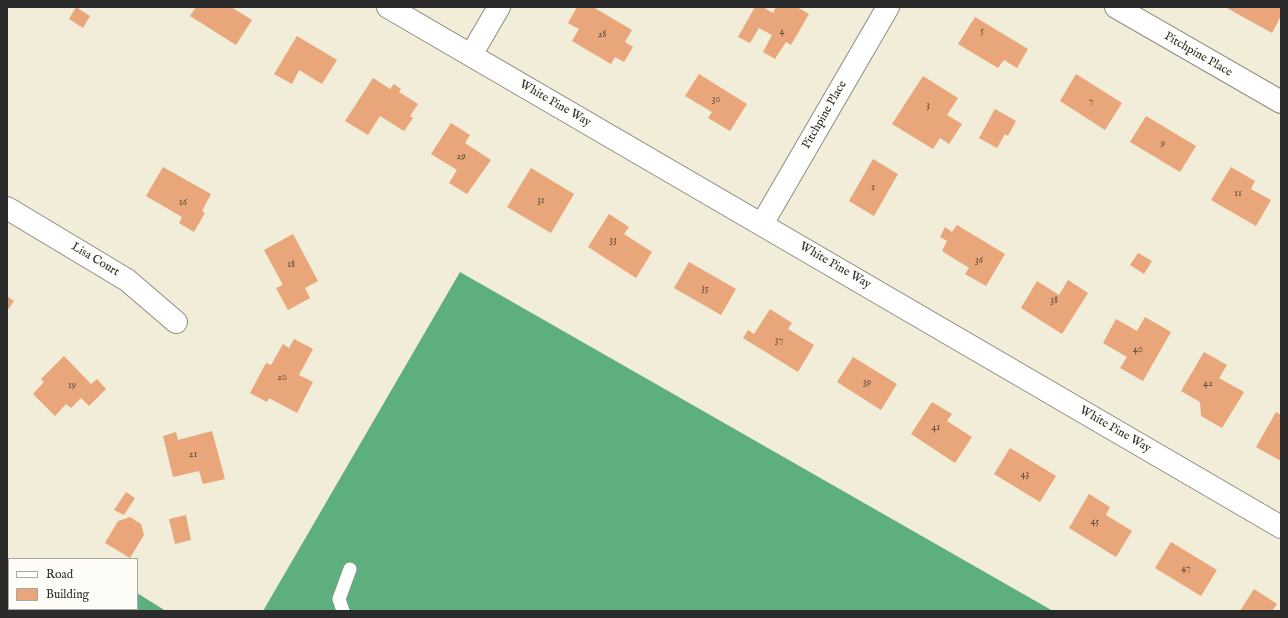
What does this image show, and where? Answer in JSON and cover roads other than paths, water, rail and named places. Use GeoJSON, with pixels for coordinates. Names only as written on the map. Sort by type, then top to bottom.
{"type":"FeatureCollection","features":[{"type":"Feature","properties":{"kind":"street","name":"White Pine Way"},"geometry":{"type":"LineString","coordinates":[[388,7],[1281,527]]}},
{"type":"Feature","properties":{"kind":"street"},"geometry":{"type":"LineString","coordinates":[[471,55],[499,7]]}},
{"type":"Feature","properties":{"kind":"street","name":"Pitchpine Place"},"geometry":{"type":"LineString","coordinates":[[762,224],[888,7]]}},
{"type":"Feature","properties":{"kind":"street","name":"Pitchpine Place"},"geometry":{"type":"LineString","coordinates":[[1116,7],[1281,102]]}},
{"type":"Feature","properties":{"kind":"street","name":"Lisa Court"},"geometry":{"type":"LineString","coordinates":[[7,208],[127,280],[176,322]]}},
{"type":"Feature","properties":{"kind":"lane"},"geometry":{"type":"LineString","coordinates":[[343,611],[339,599],[350,569]]}}]}
